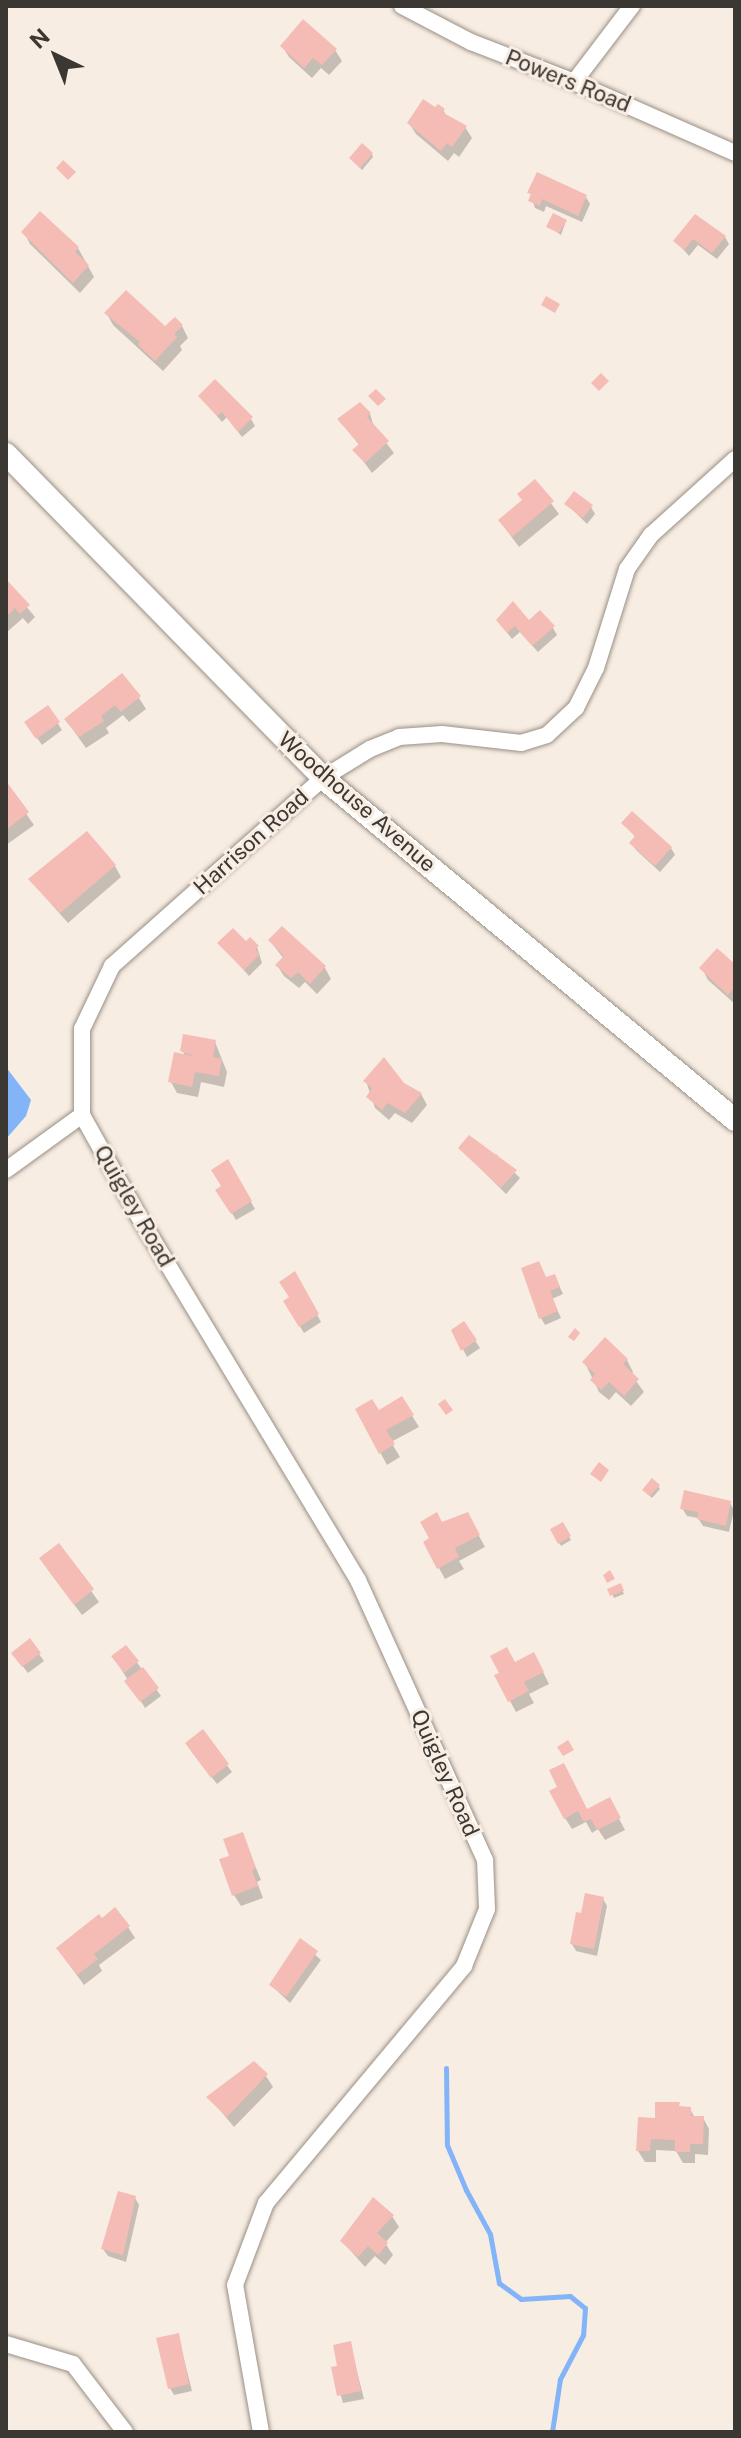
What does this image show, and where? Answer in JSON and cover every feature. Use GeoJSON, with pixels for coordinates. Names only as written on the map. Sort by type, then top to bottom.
{"type":"FeatureCollection","features":[{"type":"Feature","properties":{"kind":"main road","name":"Woodhouse Avenue"},"geometry":{"type":"LineString","coordinates":[[6,454],[323,778],[735,1120]]}},
{"type":"Feature","properties":{"kind":"street","name":"Powers Road"},"geometry":{"type":"LineString","coordinates":[[402,6],[471,42],[574,82],[735,153]]}},
{"type":"Feature","properties":{"kind":"street"},"geometry":{"type":"LineString","coordinates":[[574,82],[632,6]]}},
{"type":"Feature","properties":{"kind":"street","name":"Harrison Road"},"geometry":{"type":"LineString","coordinates":[[82,1115],[82,1029],[94,998],[112,966],[323,778],[370,749],[399,737],[442,734],[521,743],[547,735],[576,708],[596,668],[627,569],[651,535],[735,459]]}},
{"type":"Feature","properties":{"kind":"street"},"geometry":{"type":"LineString","coordinates":[[6,1170],[82,1115]]}},
{"type":"Feature","properties":{"kind":"street","name":"Quigley Road"},"geometry":{"type":"LineString","coordinates":[[82,1115],[145,1227],[358,1580],[485,1860],[487,1909],[464,1966],[266,2203],[235,2285],[261,2432]]}},
{"type":"Feature","properties":{"kind":"street"},"geometry":{"type":"LineString","coordinates":[[6,2344],[73,2364],[125,2432]]}},
{"type":"Feature","properties":{"kind":"water"},"geometry":{"type":"Polygon","coordinates":[[[6,1067],[31,1100],[26,1116],[6,1139],[6,1067]]]}},
{"type":"Feature","properties":{"kind":"building"},"geometry":{"type":"Polygon","coordinates":[[[303,19],[337,49],[322,65],[313,58],[304,68],[280,46],[303,19]]]}},
{"type":"Feature","properties":{"kind":"building"},"geometry":{"type":"Polygon","coordinates":[[[423,99],[435,107],[438,104],[445,109],[442,112],[467,126],[452,147],[447,143],[441,151],[407,123],[423,99]]]}},
{"type":"Feature","properties":{"kind":"building"},"geometry":{"type":"Polygon","coordinates":[[[362,143],[373,153],[360,168],[349,158],[362,143]]]}},
{"type":"Feature","properties":{"kind":"building"},"geometry":{"type":"Polygon","coordinates":[[[63,160],[76,172],[68,180],[56,168],[63,160]]]}},
{"type":"Feature","properties":{"kind":"building"},"geometry":{"type":"Polygon","coordinates":[[[537,172],[587,195],[578,216],[542,199],[540,206],[528,201],[531,194],[527,193],[537,172]]]}},
{"type":"Feature","properties":{"kind":"building"},"geometry":{"type":"Polygon","coordinates":[[[40,211],[79,247],[75,252],[89,265],[73,283],[21,232],[40,211]]]}},
{"type":"Feature","properties":{"kind":"building"},"geometry":{"type":"Polygon","coordinates":[[[553,213],[567,220],[559,233],[546,227],[553,213]]]}},
{"type":"Feature","properties":{"kind":"building"},"geometry":{"type":"Polygon","coordinates":[[[695,214],[726,236],[712,253],[693,239],[684,250],[673,241],[695,214]]]}},
{"type":"Feature","properties":{"kind":"building"},"geometry":{"type":"Polygon","coordinates":[[[126,290],[165,326],[175,317],[183,325],[174,334],[177,337],[155,361],[138,345],[140,342],[104,313],[126,290]]]}},
{"type":"Feature","properties":{"kind":"building"},"geometry":{"type":"Polygon","coordinates":[[[546,296],[560,304],[555,313],[541,305],[546,296]]]}},
{"type":"Feature","properties":{"kind":"building"},"geometry":{"type":"Polygon","coordinates":[[[601,373],[609,381],[599,391],[591,383],[601,373]]]}},
{"type":"Feature","properties":{"kind":"building"},"geometry":{"type":"Polygon","coordinates":[[[215,379],[253,417],[240,430],[237,431],[222,412],[217,416],[198,396],[215,379]]]}},
{"type":"Feature","properties":{"kind":"building"},"geometry":{"type":"Polygon","coordinates":[[[376,389],[386,399],[378,406],[368,396],[376,389]]]}},
{"type":"Feature","properties":{"kind":"building"},"geometry":{"type":"Polygon","coordinates":[[[360,402],[371,413],[367,417],[389,441],[365,463],[352,450],[359,444],[337,419],[360,402]]]}},
{"type":"Feature","properties":{"kind":"building"},"geometry":{"type":"Polygon","coordinates":[[[535,479],[554,501],[512,537],[498,520],[522,500],[517,494],[535,479]]]}},
{"type":"Feature","properties":{"kind":"building"},"geometry":{"type":"Polygon","coordinates":[[[574,491],[593,505],[583,518],[564,504],[574,491]]]}},
{"type":"Feature","properties":{"kind":"building"},"geometry":{"type":"Polygon","coordinates":[[[6,579],[30,605],[20,614],[15,608],[6,617],[6,579]]]}},
{"type":"Feature","properties":{"kind":"building"},"geometry":{"type":"Polygon","coordinates":[[[513,601],[529,620],[540,610],[555,626],[532,646],[515,626],[507,633],[496,620],[513,601]]]}},
{"type":"Feature","properties":{"kind":"building"},"geometry":{"type":"Polygon","coordinates":[[[122,673],[141,696],[121,712],[115,705],[101,716],[104,721],[79,737],[64,719],[122,673]]]}},
{"type":"Feature","properties":{"kind":"building"},"geometry":{"type":"Polygon","coordinates":[[[48,705],[60,722],[36,739],[24,722],[48,705]]]}},
{"type":"Feature","properties":{"kind":"building"},"geometry":{"type":"Polygon","coordinates":[[[6,781],[29,812],[6,830],[6,781]]]}},
{"type":"Feature","properties":{"kind":"building"},"geometry":{"type":"Polygon","coordinates":[[[632,811],[672,847],[655,866],[629,843],[635,836],[621,823],[632,811]]]}},
{"type":"Feature","properties":{"kind":"building"},"geometry":{"type":"Polygon","coordinates":[[[87,831],[116,865],[60,913],[28,879],[87,831]]]}},
{"type":"Feature","properties":{"kind":"building"},"geometry":{"type":"Polygon","coordinates":[[[282,926],[326,966],[310,984],[298,972],[291,978],[275,965],[284,956],[268,940],[282,926]]]}},
{"type":"Feature","properties":{"kind":"building"},"geometry":{"type":"Polygon","coordinates":[[[233,928],[246,941],[250,937],[259,946],[255,949],[260,954],[244,970],[217,943],[233,928]]]}},
{"type":"Feature","properties":{"kind":"building"},"geometry":{"type":"Polygon","coordinates":[[[717,948],[735,964],[735,987],[728,995],[699,968],[717,948]]]}},
{"type":"Feature","properties":{"kind":"building"},"geometry":{"type":"Polygon","coordinates":[[[183,1034],[216,1040],[213,1057],[222,1059],[219,1076],[195,1072],[192,1087],[168,1082],[174,1052],[197,1057],[180,1051],[183,1034]]]}},
{"type":"Feature","properties":{"kind":"building"},"geometry":{"type":"Polygon","coordinates":[[[384,1057],[404,1083],[422,1093],[405,1113],[388,1103],[382,1110],[366,1097],[372,1088],[363,1081],[384,1057]]]}},
{"type":"Feature","properties":{"kind":"building"},"geometry":{"type":"Polygon","coordinates":[[[469,1135],[517,1170],[501,1188],[458,1148],[469,1135]]]}},
{"type":"Feature","properties":{"kind":"building"},"geometry":{"type":"Polygon","coordinates":[[[228,1159],[252,1201],[231,1214],[215,1190],[221,1186],[211,1170],[228,1159]]]}},
{"type":"Feature","properties":{"kind":"building"},"geometry":{"type":"Polygon","coordinates":[[[539,1261],[546,1277],[555,1274],[560,1287],[550,1291],[558,1311],[539,1319],[521,1268],[539,1261]]]}},
{"type":"Feature","properties":{"kind":"building"},"geometry":{"type":"Polygon","coordinates":[[[295,1271],[319,1314],[299,1327],[283,1301],[289,1297],[279,1282],[295,1271]]]}},
{"type":"Feature","properties":{"kind":"building"},"geometry":{"type":"Polygon","coordinates":[[[464,1321],[477,1340],[461,1351],[451,1330],[464,1321]]]}},
{"type":"Feature","properties":{"kind":"building"},"geometry":{"type":"Polygon","coordinates":[[[575,1328],[580,1333],[574,1341],[568,1337],[575,1328]]]}},
{"type":"Feature","properties":{"kind":"building"},"geometry":{"type":"Polygon","coordinates":[[[605,1337],[628,1359],[623,1364],[639,1379],[624,1396],[609,1382],[601,1390],[590,1380],[595,1374],[582,1362],[605,1337]]]}},
{"type":"Feature","properties":{"kind":"building"},"geometry":{"type":"Polygon","coordinates":[[[402,1396],[414,1415],[386,1430],[395,1444],[379,1454],[355,1409],[372,1399],[379,1410],[402,1396]]]}},
{"type":"Feature","properties":{"kind":"building"},"geometry":{"type":"Polygon","coordinates":[[[445,1399],[453,1410],[446,1415],[438,1404],[445,1399]]]}},
{"type":"Feature","properties":{"kind":"building"},"geometry":{"type":"Polygon","coordinates":[[[599,1462],[609,1470],[601,1482],[590,1474],[599,1462]]]}},
{"type":"Feature","properties":{"kind":"building"},"geometry":{"type":"Polygon","coordinates":[[[652,1478],[660,1485],[650,1496],[642,1490],[652,1478]]]}},
{"type":"Feature","properties":{"kind":"building"},"geometry":{"type":"Polygon","coordinates":[[[684,1490],[731,1501],[726,1526],[697,1519],[698,1512],[680,1509],[684,1490]]]}},
{"type":"Feature","properties":{"kind":"building"},"geometry":{"type":"Polygon","coordinates":[[[437,1512],[442,1522],[468,1512],[480,1535],[455,1548],[459,1557],[437,1569],[423,1542],[429,1538],[420,1522],[437,1512]]]}},
{"type":"Feature","properties":{"kind":"building"},"geometry":{"type":"Polygon","coordinates":[[[563,1522],[571,1536],[558,1544],[550,1529],[563,1522]]]}},
{"type":"Feature","properties":{"kind":"building"},"geometry":{"type":"Polygon","coordinates":[[[59,1543],[94,1589],[74,1605],[39,1558],[59,1543]]]}},
{"type":"Feature","properties":{"kind":"building"},"geometry":{"type":"Polygon","coordinates":[[[610,1570],[615,1579],[607,1583],[603,1575],[610,1570]]]}},
{"type":"Feature","properties":{"kind":"building"},"geometry":{"type":"Polygon","coordinates":[[[621,1583],[624,1591],[610,1596],[607,1589],[621,1583]]]}},
{"type":"Feature","properties":{"kind":"building"},"geometry":{"type":"Polygon","coordinates":[[[30,1638],[41,1653],[22,1667],[11,1653],[30,1638]]]}},
{"type":"Feature","properties":{"kind":"building"},"geometry":{"type":"Polygon","coordinates":[[[126,1645],[139,1661],[124,1673],[111,1656],[126,1645]]]}},
{"type":"Feature","properties":{"kind":"building"},"geometry":{"type":"Polygon","coordinates":[[[507,1647],[515,1662],[534,1652],[544,1672],[524,1682],[529,1691],[508,1702],[494,1675],[499,1673],[490,1656],[507,1647]]]}},
{"type":"Feature","properties":{"kind":"building"},"geometry":{"type":"Polygon","coordinates":[[[143,1667],[159,1688],[140,1702],[124,1681],[143,1667]]]}},
{"type":"Feature","properties":{"kind":"building"},"geometry":{"type":"Polygon","coordinates":[[[203,1729],[229,1764],[211,1778],[185,1743],[203,1729]]]}},
{"type":"Feature","properties":{"kind":"building"},"geometry":{"type":"Polygon","coordinates":[[[568,1740],[574,1750],[563,1756],[557,1747],[568,1740]]]}},
{"type":"Feature","properties":{"kind":"building"},"geometry":{"type":"Polygon","coordinates":[[[564,1763],[587,1809],[610,1797],[621,1818],[597,1830],[591,1819],[584,1822],[578,1811],[564,1819],[549,1791],[557,1787],[549,1770],[564,1763]]]}},
{"type":"Feature","properties":{"kind":"building"},"geometry":{"type":"Polygon","coordinates":[[[243,1832],[256,1868],[252,1870],[258,1886],[232,1896],[219,1859],[229,1856],[223,1839],[243,1832]]]}},
{"type":"Feature","properties":{"kind":"building"},"geometry":{"type":"Polygon","coordinates":[[[585,1893],[604,1897],[594,1949],[570,1944],[576,1912],[581,1913],[585,1893]]]}},
{"type":"Feature","properties":{"kind":"building"},"geometry":{"type":"Polygon","coordinates":[[[115,1907],[130,1926],[94,1954],[98,1959],[77,1975],[56,1948],[99,1914],[102,1918],[115,1907]]]}},
{"type":"Feature","properties":{"kind":"building"},"geometry":{"type":"Polygon","coordinates":[[[300,1938],[318,1951],[286,1997],[269,1985],[300,1938]]]}},
{"type":"Feature","properties":{"kind":"building"},"geometry":{"type":"Polygon","coordinates":[[[254,2061],[268,2074],[227,2117],[206,2097],[254,2061]]]}},
{"type":"Feature","properties":{"kind":"building"},"geometry":{"type":"Polygon","coordinates":[[[655,2102],[680,2102],[679,2106],[691,2107],[691,2116],[704,2116],[703,2144],[690,2144],[690,2152],[675,2152],[675,2140],[651,2139],[650,2151],[636,2151],[638,2117],[655,2118],[655,2102]]]}},
{"type":"Feature","properties":{"kind":"building"},"geometry":{"type":"Polygon","coordinates":[[[118,2191],[136,2196],[123,2255],[101,2249],[118,2191]]]}},
{"type":"Feature","properties":{"kind":"building"},"geometry":{"type":"Polygon","coordinates":[[[373,2197],[394,2215],[377,2233],[388,2243],[378,2255],[368,2246],[358,2257],[340,2241],[373,2197]]]}},
{"type":"Feature","properties":{"kind":"building"},"geometry":{"type":"Polygon","coordinates":[[[179,2333],[189,2384],[168,2389],[156,2338],[179,2333]]]}},
{"type":"Feature","properties":{"kind":"building"},"geometry":{"type":"Polygon","coordinates":[[[351,2341],[361,2391],[337,2396],[331,2367],[337,2366],[333,2345],[351,2341]]]}},
{"type":"Feature","properties":{"kind":"waterway"},"geometry":{"type":"LineString","coordinates":[[446,2068],[447,2145],[466,2190],[490,2234],[499,2283],[521,2299],[570,2296],[585,2308],[583,2335],[560,2379],[552,2432]]}}]}
